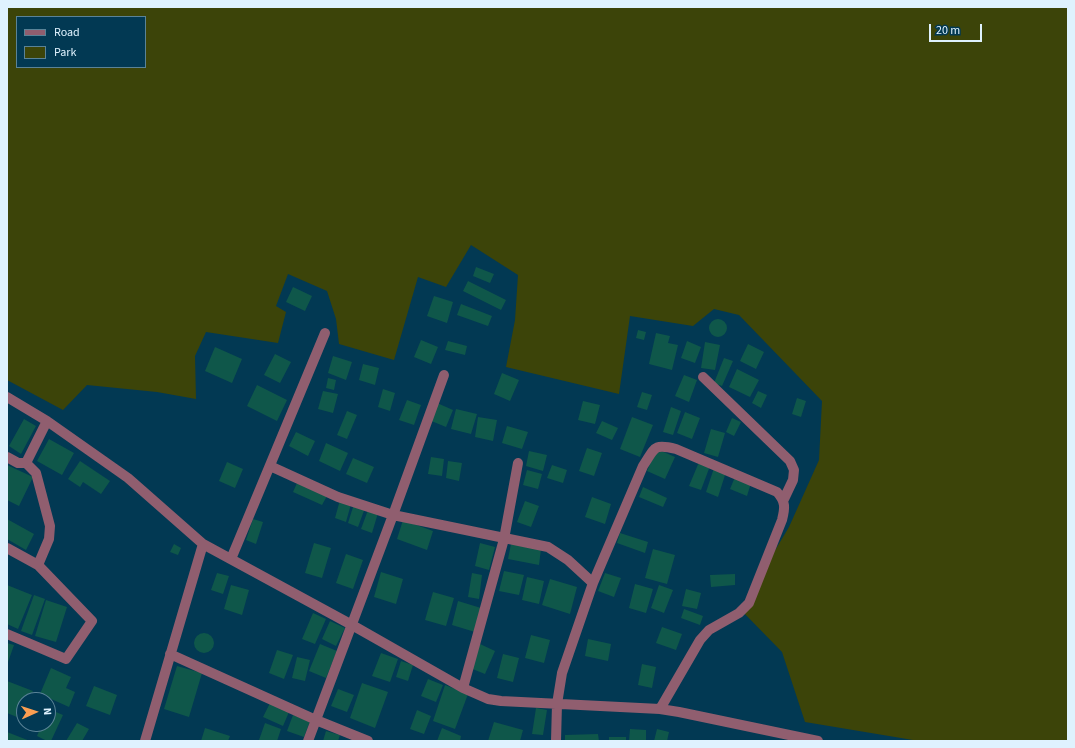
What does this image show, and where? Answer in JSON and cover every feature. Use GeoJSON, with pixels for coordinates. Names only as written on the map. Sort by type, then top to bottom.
{"type":"FeatureCollection","features":[{"type":"Feature","properties":{"kind":"street"},"geometry":{"type":"LineString","coordinates":[[231,560],[324,333]]}},
{"type":"Feature","properties":{"kind":"street"},"geometry":{"type":"LineString","coordinates":[[308,741],[444,375]]}},
{"type":"Feature","properties":{"kind":"street"},"geometry":{"type":"LineString","coordinates":[[660,709],[700,640],[709,630],[739,613],[749,603],[782,520],[785,511],[784,499],[793,480],[794,470],[790,460],[703,377]]}},
{"type":"Feature","properties":{"kind":"street"},"geometry":{"type":"LineString","coordinates":[[7,397],[47,421],[128,478],[203,544],[352,625],[463,688],[488,699],[660,709],[818,741]]}},
{"type":"Feature","properties":{"kind":"street"},"geometry":{"type":"LineString","coordinates":[[26,463],[47,421]]}},
{"type":"Feature","properties":{"kind":"street"},"geometry":{"type":"LineString","coordinates":[[556,741],[557,704],[562,673],[593,583],[643,466],[654,449],[662,446],[676,449],[770,488],[784,499]]}},
{"type":"Feature","properties":{"kind":"street"},"geometry":{"type":"LineString","coordinates":[[7,457],[18,463],[26,463],[36,474],[50,526],[49,539],[38,565]]}},
{"type":"Feature","properties":{"kind":"street"},"geometry":{"type":"LineString","coordinates":[[463,688],[504,539],[518,463]]}},
{"type":"Feature","properties":{"kind":"street"},"geometry":{"type":"LineString","coordinates":[[270,466],[338,496],[393,515],[548,547],[568,560],[593,583]]}},
{"type":"Feature","properties":{"kind":"street"},"geometry":{"type":"LineString","coordinates":[[144,741],[203,544]]}},
{"type":"Feature","properties":{"kind":"street"},"geometry":{"type":"LineString","coordinates":[[7,548],[38,565],[92,621],[66,659],[7,634]]}},
{"type":"Feature","properties":{"kind":"street"},"geometry":{"type":"LineString","coordinates":[[170,654],[316,720],[368,741]]}},
{"type":"Feature","properties":{"kind":"green space"},"geometry":{"type":"Polygon","coordinates":[[[7,7],[1068,7],[1068,741],[919,741],[805,722],[782,652],[740,609],[789,527],[819,460],[822,401],[739,315],[714,309],[693,326],[630,316],[619,394],[506,367],[515,320],[518,275],[471,245],[446,287],[418,277],[394,360],[339,344],[336,319],[327,291],[288,274],[276,306],[286,312],[278,343],[206,332],[195,356],[196,399],[157,392],[87,385],[63,410],[7,380],[7,7]]]}},
{"type":"Feature","properties":{"kind":"building"},"geometry":{"type":"Polygon","coordinates":[[[476,267],[494,274],[490,283],[473,276],[476,267]]]}},
{"type":"Feature","properties":{"kind":"building"},"geometry":{"type":"Polygon","coordinates":[[[468,281],[506,300],[501,310],[463,291],[468,281]]]}},
{"type":"Feature","properties":{"kind":"building"},"geometry":{"type":"Polygon","coordinates":[[[293,287],[312,296],[305,311],[286,302],[293,287]]]}},
{"type":"Feature","properties":{"kind":"building"},"geometry":{"type":"Polygon","coordinates":[[[434,296],[453,302],[447,323],[427,316],[434,296]]]}},
{"type":"Feature","properties":{"kind":"building"},"geometry":{"type":"Polygon","coordinates":[[[461,304],[492,316],[488,326],[457,315],[461,304]]]}},
{"type":"Feature","properties":{"kind":"building"},"geometry":{"type":"Polygon","coordinates":[[[718,319],[724,322],[727,328],[724,334],[718,337],[712,334],[709,328],[712,322],[718,319]]]}},
{"type":"Feature","properties":{"kind":"building"},"geometry":{"type":"Polygon","coordinates":[[[638,330],[646,332],[644,340],[636,338],[638,330]]]}},
{"type":"Feature","properties":{"kind":"building"},"geometry":{"type":"Polygon","coordinates":[[[656,333],[670,336],[668,343],[678,345],[672,370],[649,364],[656,333]]]}},
{"type":"Feature","properties":{"kind":"building"},"geometry":{"type":"Polygon","coordinates":[[[421,340],[438,347],[431,364],[414,357],[421,340]]]}},
{"type":"Feature","properties":{"kind":"building"},"geometry":{"type":"Polygon","coordinates":[[[448,341],[467,346],[465,355],[445,350],[448,341]]]}},
{"type":"Feature","properties":{"kind":"building"},"geometry":{"type":"Polygon","coordinates":[[[687,341],[701,347],[695,363],[681,358],[687,341]]]}},
{"type":"Feature","properties":{"kind":"building"},"geometry":{"type":"Polygon","coordinates":[[[705,342],[720,345],[715,370],[701,368],[705,342]]]}},
{"type":"Feature","properties":{"kind":"building"},"geometry":{"type":"Polygon","coordinates":[[[748,344],[764,352],[756,369],[740,361],[748,344]]]}},
{"type":"Feature","properties":{"kind":"building"},"geometry":{"type":"Polygon","coordinates":[[[215,347],[242,359],[232,383],[205,371],[215,347]]]}},
{"type":"Feature","properties":{"kind":"building"},"geometry":{"type":"Polygon","coordinates":[[[275,354],[291,362],[280,383],[264,375],[275,354]]]}},
{"type":"Feature","properties":{"kind":"building"},"geometry":{"type":"Polygon","coordinates":[[[333,356],[352,362],[346,380],[328,373],[333,356]]]}},
{"type":"Feature","properties":{"kind":"building"},"geometry":{"type":"Polygon","coordinates":[[[724,358],[733,361],[722,386],[714,383],[724,358]]]}},
{"type":"Feature","properties":{"kind":"building"},"geometry":{"type":"Polygon","coordinates":[[[363,364],[379,368],[375,385],[359,380],[363,364]]]}},
{"type":"Feature","properties":{"kind":"building"},"geometry":{"type":"Polygon","coordinates":[[[737,369],[759,380],[750,397],[729,387],[737,369]]]}},
{"type":"Feature","properties":{"kind":"building"},"geometry":{"type":"Polygon","coordinates":[[[502,373],[519,380],[510,401],[494,394],[502,373]]]}},
{"type":"Feature","properties":{"kind":"building"},"geometry":{"type":"Polygon","coordinates":[[[684,375],[697,380],[689,402],[675,396],[684,375]]]}},
{"type":"Feature","properties":{"kind":"building"},"geometry":{"type":"Polygon","coordinates":[[[328,378],[336,380],[334,390],[326,388],[328,378]]]}},
{"type":"Feature","properties":{"kind":"building"},"geometry":{"type":"Polygon","coordinates":[[[257,385],[287,400],[277,421],[247,406],[257,385]]]}},
{"type":"Feature","properties":{"kind":"building"},"geometry":{"type":"Polygon","coordinates":[[[383,389],[395,393],[390,411],[378,407],[383,389]]]}},
{"type":"Feature","properties":{"kind":"building"},"geometry":{"type":"Polygon","coordinates":[[[323,391],[338,394],[333,413],[318,409],[323,391]]]}},
{"type":"Feature","properties":{"kind":"building"},"geometry":{"type":"Polygon","coordinates":[[[758,391],[767,395],[761,408],[752,403],[758,391]]]}},
{"type":"Feature","properties":{"kind":"building"},"geometry":{"type":"Polygon","coordinates":[[[642,392],[652,395],[647,410],[637,407],[642,392]]]}},
{"type":"Feature","properties":{"kind":"building"},"geometry":{"type":"Polygon","coordinates":[[[797,398],[806,401],[801,417],[792,414],[797,398]]]}},
{"type":"Feature","properties":{"kind":"building"},"geometry":{"type":"Polygon","coordinates":[[[407,400],[421,405],[414,425],[399,420],[407,400]]]}},
{"type":"Feature","properties":{"kind":"building"},"geometry":{"type":"Polygon","coordinates":[[[583,401],[600,405],[595,424],[578,420],[583,401]]]}},
{"type":"Feature","properties":{"kind":"building"},"geometry":{"type":"Polygon","coordinates":[[[437,403],[453,410],[446,427],[429,420],[437,403]]]}},
{"type":"Feature","properties":{"kind":"building"},"geometry":{"type":"Polygon","coordinates":[[[671,407],[681,411],[673,435],[663,432],[671,407]]]}},
{"type":"Feature","properties":{"kind":"building"},"geometry":{"type":"Polygon","coordinates":[[[456,409],[477,414],[471,434],[451,429],[456,409]]]}},
{"type":"Feature","properties":{"kind":"building"},"geometry":{"type":"Polygon","coordinates":[[[347,411],[357,415],[347,439],[337,435],[347,411]]]}},
{"type":"Feature","properties":{"kind":"building"},"geometry":{"type":"Polygon","coordinates":[[[685,412],[700,418],[692,439],[677,433],[685,412]]]}},
{"type":"Feature","properties":{"kind":"building"},"geometry":{"type":"Polygon","coordinates":[[[478,417],[497,420],[493,441],[475,437],[478,417]]]}},
{"type":"Feature","properties":{"kind":"building"},"geometry":{"type":"Polygon","coordinates":[[[632,417],[653,425],[640,457],[620,449],[632,417]]]}},
{"type":"Feature","properties":{"kind":"building"},"geometry":{"type":"Polygon","coordinates":[[[732,418],[741,422],[734,436],[726,432],[732,418]]]}},
{"type":"Feature","properties":{"kind":"building"},"geometry":{"type":"Polygon","coordinates":[[[24,419],[36,426],[21,454],[9,446],[24,419]]]}},
{"type":"Feature","properties":{"kind":"building"},"geometry":{"type":"Polygon","coordinates":[[[602,421],[618,428],[612,440],[596,433],[602,421]]]}},
{"type":"Feature","properties":{"kind":"building"},"geometry":{"type":"Polygon","coordinates":[[[507,426],[528,432],[522,449],[502,443],[507,426]]]}},
{"type":"Feature","properties":{"kind":"building"},"geometry":{"type":"Polygon","coordinates":[[[711,429],[725,433],[718,457],[704,453],[711,429]]]}},
{"type":"Feature","properties":{"kind":"building"},"geometry":{"type":"Polygon","coordinates":[[[296,432],[315,441],[308,456],[289,446],[296,432]]]}},
{"type":"Feature","properties":{"kind":"building"},"geometry":{"type":"Polygon","coordinates":[[[49,439],[74,453],[62,475],[37,461],[49,439]]]}},
{"type":"Feature","properties":{"kind":"building"},"geometry":{"type":"Polygon","coordinates":[[[326,443],[348,453],[340,471],[319,461],[326,443]]]}},
{"type":"Feature","properties":{"kind":"building"},"geometry":{"type":"Polygon","coordinates":[[[587,448],[602,453],[594,476],[579,471],[587,448]]]}},
{"type":"Feature","properties":{"kind":"building"},"geometry":{"type":"Polygon","coordinates":[[[657,449],[675,457],[665,479],[647,471],[657,449]]]}},
{"type":"Feature","properties":{"kind":"building"},"geometry":{"type":"Polygon","coordinates":[[[529,451],[547,455],[543,471],[526,466],[529,451]]]}},
{"type":"Feature","properties":{"kind":"building"},"geometry":{"type":"Polygon","coordinates":[[[431,457],[444,459],[442,476],[428,474],[431,457]]]}},
{"type":"Feature","properties":{"kind":"building"},"geometry":{"type":"Polygon","coordinates":[[[353,458],[374,467],[367,483],[346,474],[353,458]]]}},
{"type":"Feature","properties":{"kind":"building"},"geometry":{"type":"Polygon","coordinates":[[[80,461],[110,481],[101,494],[83,482],[80,487],[68,479],[80,461]]]}},
{"type":"Feature","properties":{"kind":"building"},"geometry":{"type":"Polygon","coordinates":[[[448,461],[462,463],[459,481],[446,478],[448,461]]]}},
{"type":"Feature","properties":{"kind":"building"},"geometry":{"type":"Polygon","coordinates":[[[227,462],[243,469],[235,488],[219,481],[227,462]]]}},
{"type":"Feature","properties":{"kind":"building"},"geometry":{"type":"Polygon","coordinates":[[[699,462],[710,466],[701,490],[689,486],[699,462]]]}},
{"type":"Feature","properties":{"kind":"building"},"geometry":{"type":"Polygon","coordinates":[[[7,465],[33,477],[19,506],[7,500],[7,465]]]}},
{"type":"Feature","properties":{"kind":"building"},"geometry":{"type":"Polygon","coordinates":[[[552,465],[567,470],[563,483],[547,478],[552,465]]]}},
{"type":"Feature","properties":{"kind":"building"},"geometry":{"type":"Polygon","coordinates":[[[714,468],[726,472],[718,497],[706,492],[714,468]]]}},
{"type":"Feature","properties":{"kind":"building"},"geometry":{"type":"Polygon","coordinates":[[[527,470],[542,474],[538,489],[523,485],[527,470]]]}},
{"type":"Feature","properties":{"kind":"building"},"geometry":{"type":"Polygon","coordinates":[[[735,477],[751,483],[747,496],[730,489],[735,477]]]}},
{"type":"Feature","properties":{"kind":"building"},"geometry":{"type":"Polygon","coordinates":[[[297,483],[327,496],[322,505],[293,492],[297,483]]]}},
{"type":"Feature","properties":{"kind":"building"},"geometry":{"type":"Polygon","coordinates":[[[643,487],[667,498],[663,507],[639,497],[643,487]]]}},
{"type":"Feature","properties":{"kind":"building"},"geometry":{"type":"Polygon","coordinates":[[[592,497],[611,504],[605,524],[585,517],[592,497]]]}},
{"type":"Feature","properties":{"kind":"building"},"geometry":{"type":"Polygon","coordinates":[[[340,500],[351,504],[346,522],[335,518],[340,500]]]}},
{"type":"Feature","properties":{"kind":"building"},"geometry":{"type":"Polygon","coordinates":[[[525,501],[539,506],[531,527],[517,522],[525,501]]]}},
{"type":"Feature","properties":{"kind":"building"},"geometry":{"type":"Polygon","coordinates":[[[354,504],[365,508],[358,527],[348,523],[354,504]]]}},
{"type":"Feature","properties":{"kind":"building"},"geometry":{"type":"Polygon","coordinates":[[[368,510],[378,513],[372,533],[361,529],[368,510]]]}},
{"type":"Feature","properties":{"kind":"building"},"geometry":{"type":"Polygon","coordinates":[[[7,519],[34,534],[26,550],[7,539],[7,519]]]}},
{"type":"Feature","properties":{"kind":"building"},"geometry":{"type":"Polygon","coordinates":[[[253,519],[263,522],[256,544],[246,540],[253,519]]]}},
{"type":"Feature","properties":{"kind":"building"},"geometry":{"type":"Polygon","coordinates":[[[403,520],[433,531],[427,550],[397,539],[403,520]]]}},
{"type":"Feature","properties":{"kind":"building"},"geometry":{"type":"Polygon","coordinates":[[[620,533],[648,542],[645,553],[617,543],[620,533]]]}},
{"type":"Feature","properties":{"kind":"building"},"geometry":{"type":"Polygon","coordinates":[[[314,543],[331,548],[322,578],[305,573],[314,543]]]}},
{"type":"Feature","properties":{"kind":"building"},"geometry":{"type":"Polygon","coordinates":[[[480,543],[495,547],[489,570],[475,566],[480,543]]]}},
{"type":"Feature","properties":{"kind":"building"},"geometry":{"type":"Polygon","coordinates":[[[174,544],[181,548],[178,555],[170,552],[174,544]]]}},
{"type":"Feature","properties":{"kind":"building"},"geometry":{"type":"Polygon","coordinates":[[[511,544],[541,549],[539,565],[508,559],[511,544]]]}},
{"type":"Feature","properties":{"kind":"building"},"geometry":{"type":"Polygon","coordinates":[[[653,549],[675,555],[667,584],[645,578],[653,549]]]}},
{"type":"Feature","properties":{"kind":"building"},"geometry":{"type":"Polygon","coordinates":[[[346,554],[363,560],[353,589],[336,583],[346,554]]]}},
{"type":"Feature","properties":{"kind":"building"},"geometry":{"type":"Polygon","coordinates":[[[504,571],[524,575],[519,595],[499,591],[504,571]]]}},
{"type":"Feature","properties":{"kind":"building"},"geometry":{"type":"Polygon","coordinates":[[[381,572],[403,579],[396,604],[374,597],[381,572]]]}},
{"type":"Feature","properties":{"kind":"building"},"geometry":{"type":"Polygon","coordinates":[[[217,573],[229,576],[223,594],[211,590],[217,573]]]}},
{"type":"Feature","properties":{"kind":"building"},"geometry":{"type":"Polygon","coordinates":[[[472,573],[482,575],[479,599],[468,597],[472,573]]]}},
{"type":"Feature","properties":{"kind":"building"},"geometry":{"type":"Polygon","coordinates":[[[605,573],[621,578],[614,597],[598,591],[605,573]]]}},
{"type":"Feature","properties":{"kind":"building"},"geometry":{"type":"Polygon","coordinates":[[[735,574],[735,585],[711,587],[710,575],[735,574]]]}},
{"type":"Feature","properties":{"kind":"building"},"geometry":{"type":"Polygon","coordinates":[[[527,577],[544,581],[539,604],[522,600],[527,577]]]}},
{"type":"Feature","properties":{"kind":"building"},"geometry":{"type":"Polygon","coordinates":[[[550,579],[577,587],[570,614],[542,605],[550,579]]]}},
{"type":"Feature","properties":{"kind":"building"},"geometry":{"type":"Polygon","coordinates":[[[635,584],[653,589],[646,613],[629,608],[635,584]]]}},
{"type":"Feature","properties":{"kind":"building"},"geometry":{"type":"Polygon","coordinates":[[[7,585],[32,595],[18,629],[7,624],[7,585]]]}},
{"type":"Feature","properties":{"kind":"building"},"geometry":{"type":"Polygon","coordinates":[[[231,585],[249,590],[242,615],[224,609],[231,585]]]}},
{"type":"Feature","properties":{"kind":"building"},"geometry":{"type":"Polygon","coordinates":[[[659,585],[673,590],[664,613],[651,608],[659,585]]]}},
{"type":"Feature","properties":{"kind":"building"},"geometry":{"type":"Polygon","coordinates":[[[686,589],[701,593],[697,609],[682,606],[686,589]]]}},
{"type":"Feature","properties":{"kind":"building"},"geometry":{"type":"Polygon","coordinates":[[[433,592],[454,598],[446,626],[425,620],[433,592]]]}},
{"type":"Feature","properties":{"kind":"building"},"geometry":{"type":"Polygon","coordinates":[[[34,595],[45,599],[32,635],[21,631],[34,595]]]}},
{"type":"Feature","properties":{"kind":"building"},"geometry":{"type":"Polygon","coordinates":[[[46,600],[67,607],[56,642],[35,636],[46,600]]]}},
{"type":"Feature","properties":{"kind":"building"},"geometry":{"type":"Polygon","coordinates":[[[458,601],[481,608],[475,632],[452,625],[458,601]]]}},
{"type":"Feature","properties":{"kind":"building"},"geometry":{"type":"Polygon","coordinates":[[[684,609],[703,616],[700,625],[681,618],[684,609]]]}},
{"type":"Feature","properties":{"kind":"building"},"geometry":{"type":"Polygon","coordinates":[[[313,613],[326,619],[315,644],[302,639],[313,613]]]}},
{"type":"Feature","properties":{"kind":"building"},"geometry":{"type":"Polygon","coordinates":[[[330,621],[345,628],[336,646],[322,639],[330,621]]]}},
{"type":"Feature","properties":{"kind":"building"},"geometry":{"type":"Polygon","coordinates":[[[662,627],[682,634],[676,650],[656,643],[662,627]]]}},
{"type":"Feature","properties":{"kind":"building"},"geometry":{"type":"Polygon","coordinates":[[[204,633],[211,636],[214,643],[211,650],[204,653],[197,650],[194,643],[197,636],[204,633]]]}},
{"type":"Feature","properties":{"kind":"building"},"geometry":{"type":"Polygon","coordinates":[[[531,635],[550,640],[544,663],[525,658],[531,635]]]}},
{"type":"Feature","properties":{"kind":"building"},"geometry":{"type":"Polygon","coordinates":[[[588,639],[611,644],[608,661],[585,656],[588,639]]]}},
{"type":"Feature","properties":{"kind":"building"},"geometry":{"type":"Polygon","coordinates":[[[7,643],[14,645],[7,665],[7,643]]]}},
{"type":"Feature","properties":{"kind":"building"},"geometry":{"type":"Polygon","coordinates":[[[320,644],[337,651],[326,678],[309,671],[320,644]]]}},
{"type":"Feature","properties":{"kind":"building"},"geometry":{"type":"Polygon","coordinates":[[[480,644],[495,651],[485,674],[470,668],[480,644]]]}},
{"type":"Feature","properties":{"kind":"building"},"geometry":{"type":"Polygon","coordinates":[[[277,650],[293,655],[284,679],[269,673],[277,650]]]}},
{"type":"Feature","properties":{"kind":"building"},"geometry":{"type":"Polygon","coordinates":[[[381,653],[398,659],[390,682],[372,676],[381,653]]]}},
{"type":"Feature","properties":{"kind":"building"},"geometry":{"type":"Polygon","coordinates":[[[503,654],[519,658],[513,682],[497,678],[503,654]]]}},
{"type":"Feature","properties":{"kind":"building"},"geometry":{"type":"Polygon","coordinates":[[[297,657],[310,660],[305,681],[292,678],[297,657]]]}},
{"type":"Feature","properties":{"kind":"building"},"geometry":{"type":"Polygon","coordinates":[[[401,661],[413,665],[408,681],[396,677],[401,661]]]}},
{"type":"Feature","properties":{"kind":"building"},"geometry":{"type":"Polygon","coordinates":[[[642,664],[656,667],[652,688],[638,685],[642,664]]]}},
{"type":"Feature","properties":{"kind":"building"},"geometry":{"type":"Polygon","coordinates":[[[177,666],[202,673],[189,717],[164,709],[177,666]]]}},
{"type":"Feature","properties":{"kind":"building"},"geometry":{"type":"Polygon","coordinates":[[[51,668],[71,677],[66,688],[75,692],[69,707],[56,701],[56,692],[41,692],[51,668]]]}},
{"type":"Feature","properties":{"kind":"building"},"geometry":{"type":"Polygon","coordinates":[[[428,679],[443,685],[436,702],[421,696],[428,679]]]}},
{"type":"Feature","properties":{"kind":"building"},"geometry":{"type":"Polygon","coordinates":[[[7,681],[33,691],[16,692],[16,717],[7,713],[7,681]]]}},
{"type":"Feature","properties":{"kind":"building"},"geometry":{"type":"Polygon","coordinates":[[[362,683],[388,692],[375,728],[350,718],[362,683]]]}},
{"type":"Feature","properties":{"kind":"building"},"geometry":{"type":"Polygon","coordinates":[[[445,685],[468,694],[455,729],[433,721],[445,685]]]}},
{"type":"Feature","properties":{"kind":"building"},"geometry":{"type":"Polygon","coordinates":[[[94,686],[117,695],[110,715],[86,706],[94,686]]]}},
{"type":"Feature","properties":{"kind":"building"},"geometry":{"type":"Polygon","coordinates":[[[338,689],[354,695],[347,712],[331,706],[338,689]]]}},
{"type":"Feature","properties":{"kind":"building"},"geometry":{"type":"Polygon","coordinates":[[[270,703],[289,712],[283,726],[263,717],[270,703]]]}},
{"type":"Feature","properties":{"kind":"building"},"geometry":{"type":"Polygon","coordinates":[[[536,708],[547,710],[543,735],[532,734],[536,708]]]}},
{"type":"Feature","properties":{"kind":"building"},"geometry":{"type":"Polygon","coordinates":[[[417,710],[431,716],[424,734],[410,729],[417,710]]]}},
{"type":"Feature","properties":{"kind":"building"},"geometry":{"type":"Polygon","coordinates":[[[56,712],[63,715],[56,730],[56,712]]]}},
{"type":"Feature","properties":{"kind":"building"},"geometry":{"type":"Polygon","coordinates":[[[293,715],[310,721],[304,737],[287,731],[293,715]]]}},
{"type":"Feature","properties":{"kind":"building"},"geometry":{"type":"Polygon","coordinates":[[[494,722],[523,730],[520,741],[488,741],[494,722]]]}},
{"type":"Feature","properties":{"kind":"building"},"geometry":{"type":"Polygon","coordinates":[[[77,723],[89,729],[82,741],[66,741],[77,723]]]}},
{"type":"Feature","properties":{"kind":"building"},"geometry":{"type":"Polygon","coordinates":[[[265,723],[281,729],[277,741],[259,740],[265,723]]]}},
{"type":"Feature","properties":{"kind":"building"},"geometry":{"type":"Polygon","coordinates":[[[205,728],[230,736],[228,741],[201,741],[205,728]]]}},
{"type":"Feature","properties":{"kind":"building"},"geometry":{"type":"Polygon","coordinates":[[[442,728],[461,736],[460,741],[437,741],[442,728]]]}},
{"type":"Feature","properties":{"kind":"building"},"geometry":{"type":"Polygon","coordinates":[[[630,729],[646,730],[646,741],[629,741],[630,729]]]}},
{"type":"Feature","properties":{"kind":"building"},"geometry":{"type":"Polygon","coordinates":[[[657,729],[669,732],[667,741],[654,741],[657,729]]]}},
{"type":"Feature","properties":{"kind":"building"},"geometry":{"type":"Polygon","coordinates":[[[326,731],[340,735],[338,741],[323,741],[326,731]]]}},
{"type":"Feature","properties":{"kind":"building"},"geometry":{"type":"Polygon","coordinates":[[[7,732],[30,741],[7,741],[7,732]]]}},
{"type":"Feature","properties":{"kind":"building"},"geometry":{"type":"Polygon","coordinates":[[[39,732],[55,732],[51,741],[47,741],[37,736],[39,732]]]}},
{"type":"Feature","properties":{"kind":"building"},"geometry":{"type":"Polygon","coordinates":[[[598,734],[599,741],[565,741],[565,735],[598,734]]]}},
{"type":"Feature","properties":{"kind":"building"},"geometry":{"type":"Polygon","coordinates":[[[609,737],[626,737],[626,741],[609,741],[609,737]]]}}]}
